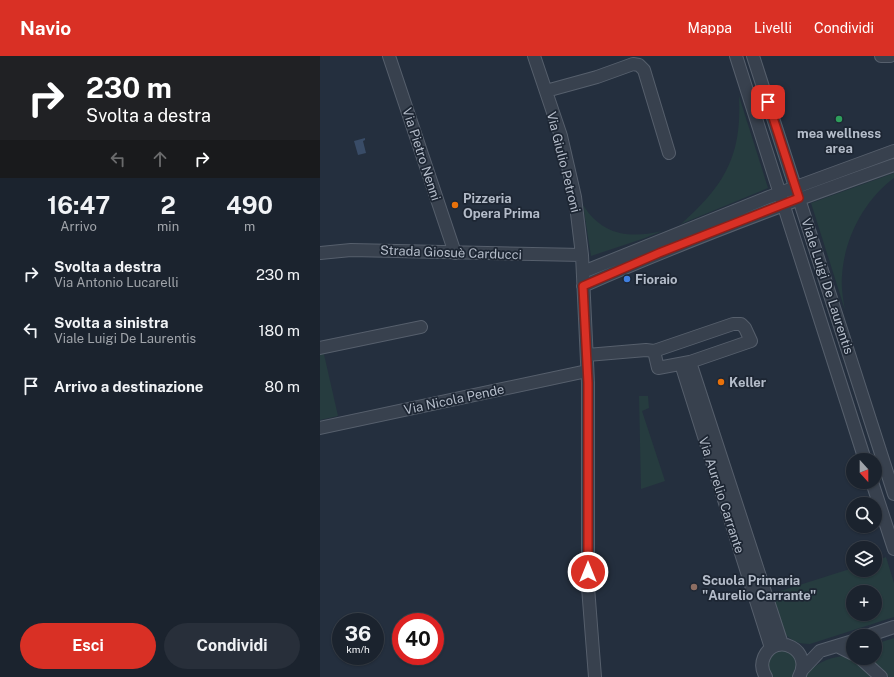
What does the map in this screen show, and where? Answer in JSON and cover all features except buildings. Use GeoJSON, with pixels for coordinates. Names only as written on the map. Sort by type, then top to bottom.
{"type":"FeatureCollection","features":[{"type":"Feature","properties":{"kind":"street","name":"Via Pietro Nenni"},"geometry":{"type":"LineString","coordinates":[[389,56],[455,253]]}},
{"type":"Feature","properties":{"kind":"street","name":"Via Giulio Petroni"},"geometry":{"type":"LineString","coordinates":[[534,56],[560,136],[575,197],[582,255],[587,355],[588,587],[595,677]]}},
{"type":"Feature","properties":{"kind":"street","name":"Viale Luigi De Laurentis"},"geometry":{"type":"LineString","coordinates":[[736,56],[863,453]]}},
{"type":"Feature","properties":{"kind":"street","name":"Viale Luigi De Laurentis"},"geometry":{"type":"LineString","coordinates":[[753,56],[894,494]]}},
{"type":"Feature","properties":{"kind":"street"},"geometry":{"type":"LineString","coordinates":[[880,56],[890,56]]}},
{"type":"Feature","properties":{"kind":"street"},"geometry":{"type":"LineString","coordinates":[[546,91],[597,77],[633,64],[639,65],[644,70],[669,153]]}},
{"type":"Feature","properties":{"kind":"street"},"geometry":{"type":"LineString","coordinates":[[583,286],[659,253],[784,204],[798,193],[894,151]]}},
{"type":"Feature","properties":{"kind":"street"},"geometry":{"type":"LineString","coordinates":[[583,272],[780,192],[798,193],[894,165]]}},
{"type":"Feature","properties":{"kind":"street","name":"Strada Giosuè Carducci"},"geometry":{"type":"LineString","coordinates":[[320,253],[350,250],[582,255]]}},
{"type":"Feature","properties":{"kind":"street"},"geometry":{"type":"LineString","coordinates":[[587,355],[646,350],[654,351],[733,324],[741,324],[745,328],[751,341],[686,363],[658,368],[654,351]]}},
{"type":"Feature","properties":{"kind":"street"},"geometry":{"type":"LineString","coordinates":[[320,348],[421,327]]}},
{"type":"Feature","properties":{"kind":"street","name":"Via Aurelio Carrante"},"geometry":{"type":"LineString","coordinates":[[686,363],[776,646]]}},
{"type":"Feature","properties":{"kind":"street","name":"Via Nicola Pende"},"geometry":{"type":"LineString","coordinates":[[320,428],[587,372]]}},
{"type":"Feature","properties":{"kind":"street"},"geometry":{"type":"LineString","coordinates":[[874,489],[894,549]]}},
{"type":"Feature","properties":{"kind":"street"},"geometry":{"type":"LineString","coordinates":[[882,631],[894,627]]}},
{"type":"Feature","properties":{"kind":"street"},"geometry":{"type":"LineString","coordinates":[[766,677],[762,670],[762,664],[766,652],[776,646],[788,645],[794,648],[820,651],[846,643]]}},
{"type":"Feature","properties":{"kind":"street"},"geometry":{"type":"LineString","coordinates":[[837,646],[846,650]]}},
{"type":"Feature","properties":{"kind":"street"},"geometry":{"type":"LineString","coordinates":[[794,648],[801,657],[803,663],[800,674]]}},
{"type":"Feature","properties":{"kind":"street"},"geometry":{"type":"LineString","coordinates":[[800,674],[820,651]]}},
{"type":"Feature","properties":{"kind":"street"},"geometry":{"type":"LineString","coordinates":[[868,665],[881,677]]}},
{"type":"Feature","properties":{"kind":"green space"},"geometry":{"type":"Polygon","coordinates":[[[739,96],[768,188],[681,224],[709,196],[728,168],[734,153],[737,136],[739,96]]]}},
{"type":"Feature","properties":{"kind":"green space"},"geometry":{"type":"Polygon","coordinates":[[[894,173],[894,178],[883,187],[865,209],[851,235],[842,276],[845,310],[811,203],[894,173]]]}},
{"type":"Feature","properties":{"kind":"green space"},"geometry":{"type":"Polygon","coordinates":[[[583,205],[590,215],[599,223],[608,229],[617,232],[638,235],[662,231],[591,256],[583,205]]]}},
{"type":"Feature","properties":{"kind":"green space"},"geometry":{"type":"Polygon","coordinates":[[[323,350],[338,416],[320,420],[320,351],[323,350]]]}},
{"type":"Feature","properties":{"kind":"green space"},"geometry":{"type":"Polygon","coordinates":[[[639,396],[648,396],[649,408],[642,411],[665,481],[641,489],[639,396]]]}},
{"type":"Feature","properties":{"kind":"green space"},"geometry":{"type":"Polygon","coordinates":[[[886,557],[894,583],[894,617],[882,621],[882,585],[846,585],[846,621],[882,621],[857,629],[846,629],[846,632],[810,644],[796,642],[784,633],[771,594],[846,570],[846,577],[882,577],[882,558],[886,557]]]}},
{"type":"Feature","properties":{"kind":"green space"},"geometry":{"type":"Polygon","coordinates":[[[894,638],[894,677],[889,677],[877,665],[882,665],[882,642],[894,638]]]}},
{"type":"Feature","properties":{"kind":"green space"},"geometry":{"type":"Polygon","coordinates":[[[786,648],[799,661],[794,677],[772,677],[767,671],[769,655],[786,648]]]}},
{"type":"Feature","properties":{"kind":"green space"},"geometry":{"type":"Polygon","coordinates":[[[843,656],[846,658],[846,665],[858,665],[872,677],[804,677],[821,662],[843,656]]]}},
{"type":"Feature","properties":{"kind":"water"},"geometry":{"type":"Polygon","coordinates":[[[365,138],[363,141],[366,153],[358,155],[354,141],[365,138]]]}},
{"type":"Feature","properties":{"kind":"place","name":"mea wellness area"},"geometry":{"type":"Point","coordinates":[839,119]}},
{"type":"Feature","properties":{"kind":"place","name":"Pizzeria Opera Prima"},"geometry":{"type":"Point","coordinates":[455,205]}},
{"type":"Feature","properties":{"kind":"place","name":"Fioraio"},"geometry":{"type":"Point","coordinates":[627,279]}},
{"type":"Feature","properties":{"kind":"place","name":"Keller"},"geometry":{"type":"Point","coordinates":[721,382]}},
{"type":"Feature","properties":{"kind":"place","name":"Scuola Primaria \"Aurelio Carrante\""},"geometry":{"type":"Point","coordinates":[694,587]}},
{"type":"Feature","properties":{"kind":"route"},"geometry":{"type":"LineString","coordinates":[[588,572],[588,383],[583,286],[659,253],[799,198],[768,102]]}}]}
